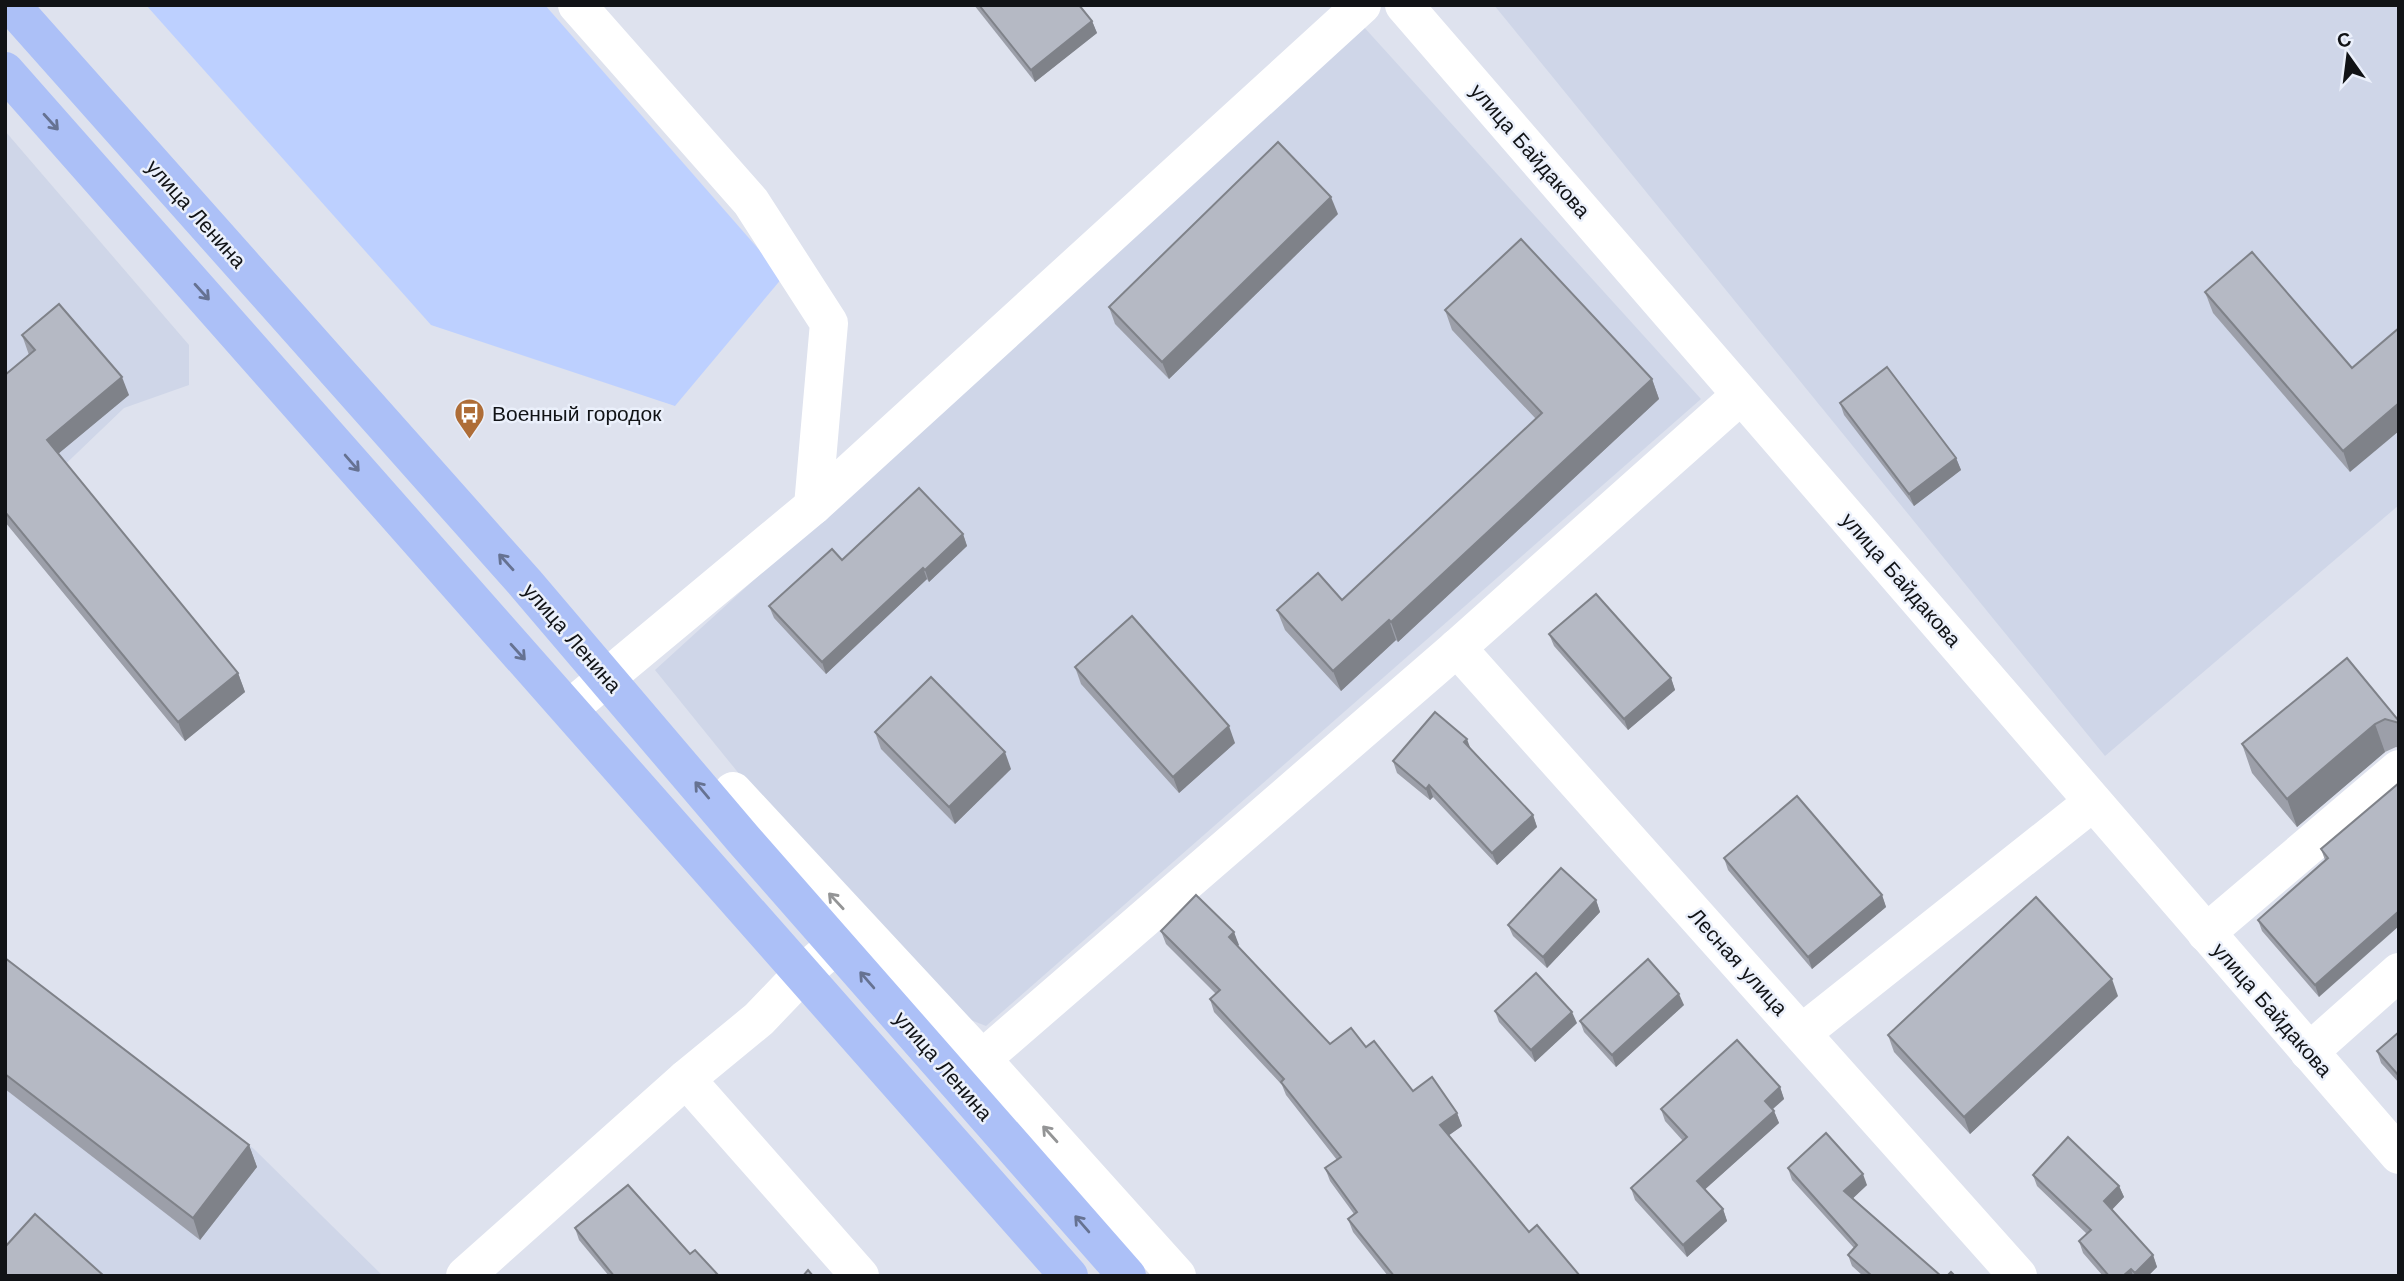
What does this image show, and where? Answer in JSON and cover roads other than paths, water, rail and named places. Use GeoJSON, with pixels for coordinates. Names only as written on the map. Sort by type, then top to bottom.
{"type":"FeatureCollection","features":[{"type":"Feature","properties":{"kind":"main road","name":"улица Ленина"},"geometry":{"type":"LineString","coordinates":[[11,5],[607,678],[836,945],[1127,1276]]}},
{"type":"Feature","properties":{"kind":"main road","name":"улица Ленина"},"geometry":{"type":"LineString","coordinates":[[5,71],[1069,1276]]}},
{"type":"Feature","properties":{"kind":"street"},"geometry":{"type":"LineString","coordinates":[[578,5],[751,202],[829,323],[813,506]]}},
{"type":"Feature","properties":{"kind":"street"},"geometry":{"type":"LineString","coordinates":[[569,709],[813,506],[1362,5]]}},
{"type":"Feature","properties":{"kind":"street","name":"улица Байдакова"},"geometry":{"type":"LineString","coordinates":[[1404,5],[2399,1155]]}},
{"type":"Feature","properties":{"kind":"street"},"geometry":{"type":"LineString","coordinates":[[982,1059],[1457,648],[1741,395]]}},
{"type":"Feature","properties":{"kind":"street","name":"Лесная улица"},"geometry":{"type":"LineString","coordinates":[[1457,648],[2018,1276]]}},
{"type":"Feature","properties":{"kind":"street"},"geometry":{"type":"LineString","coordinates":[[2206,933],[2399,769]]}},
{"type":"Feature","properties":{"kind":"street","name":"улица Ленина"},"geometry":{"type":"LineString","coordinates":[[733,791],[982,1059],[1177,1276]]}},
{"type":"Feature","properties":{"kind":"street"},"geometry":{"type":"LineString","coordinates":[[1802,1033],[2093,802]]}},
{"type":"Feature","properties":{"kind":"street"},"geometry":{"type":"LineString","coordinates":[[465,1276],[686,1079],[759,1019],[803,973],[836,945]]}},
{"type":"Feature","properties":{"kind":"street"},"geometry":{"type":"LineString","coordinates":[[2309,1052],[2399,972]]}},
{"type":"Feature","properties":{"kind":"street"},"geometry":{"type":"LineString","coordinates":[[686,1079],[860,1276]]}},
{"type":"Feature","properties":{"kind":"place","name":"Военный городок"},"geometry":{"type":"Point","coordinates":[469,441]}}]}
